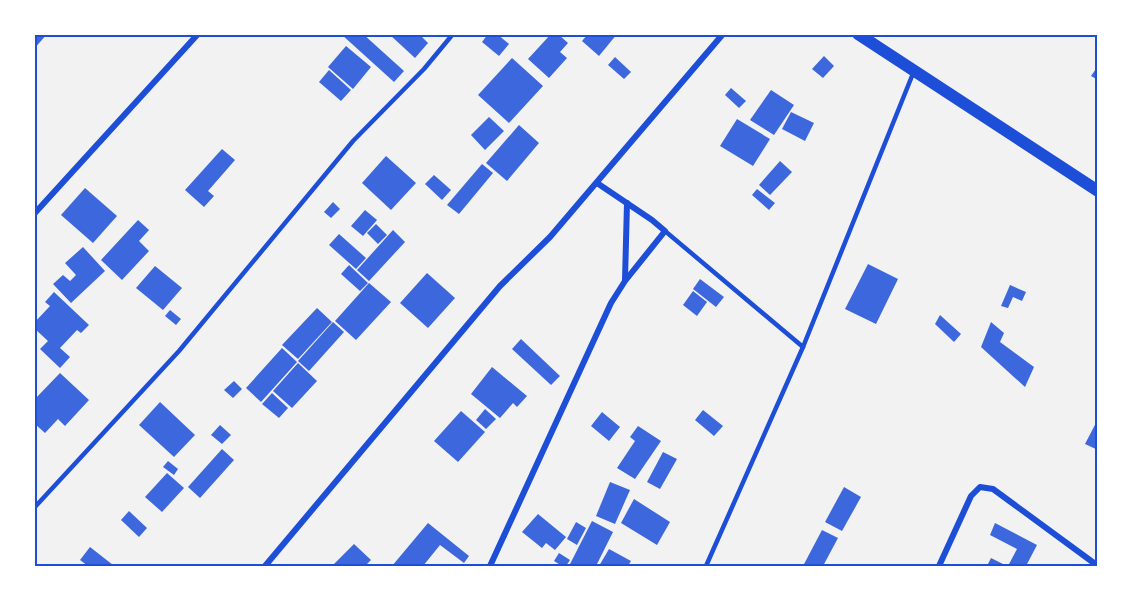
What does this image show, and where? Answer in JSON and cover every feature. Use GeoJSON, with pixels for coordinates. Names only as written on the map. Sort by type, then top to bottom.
{"type":"FeatureCollection","features":[{"type":"Feature","properties":{"kind":"main road"},"geometry":{"type":"LineString","coordinates":[[858,34],[1098,191]]}},
{"type":"Feature","properties":{"kind":"street"},"geometry":{"type":"LineString","coordinates":[[34,214],[198,34]]}},
{"type":"Feature","properties":{"kind":"street"},"geometry":{"type":"LineString","coordinates":[[265,567],[501,286],[550,237],[723,34]]}},
{"type":"Feature","properties":{"kind":"street"},"geometry":{"type":"LineString","coordinates":[[490,567],[611,303],[664,231],[652,220],[597,183]]}},
{"type":"Feature","properties":{"kind":"street"},"geometry":{"type":"LineString","coordinates":[[625,281],[627,203]]}},
{"type":"Feature","properties":{"kind":"street"},"geometry":{"type":"LineString","coordinates":[[939,567],[971,496],[980,487],[993,489],[1098,566]]}},
{"type":"Feature","properties":{"kind":"lane"},"geometry":{"type":"LineString","coordinates":[[34,508],[179,351],[353,141],[424,69],[453,34]]}},
{"type":"Feature","properties":{"kind":"lane"},"geometry":{"type":"LineString","coordinates":[[706,567],[803,347],[915,70]]}},
{"type":"Feature","properties":{"kind":"lane"},"geometry":{"type":"LineString","coordinates":[[664,231],[803,347]]}},
{"type":"Feature","properties":{"kind":"building"},"geometry":{"type":"Polygon","coordinates":[[[34,34],[47,34],[34,49],[34,34]]]}},
{"type":"Feature","properties":{"kind":"building"},"geometry":{"type":"Polygon","coordinates":[[[341,34],[363,34],[404,71],[394,82],[341,34]]]}},
{"type":"Feature","properties":{"kind":"building"},"geometry":{"type":"Polygon","coordinates":[[[389,34],[419,34],[428,43],[415,58],[389,34]]]}},
{"type":"Feature","properties":{"kind":"building"},"geometry":{"type":"Polygon","coordinates":[[[488,34],[497,34],[509,44],[499,56],[482,42],[488,34]]]}},
{"type":"Feature","properties":{"kind":"building"},"geometry":{"type":"Polygon","coordinates":[[[551,34],[558,34],[568,43],[560,52],[567,58],[549,78],[528,59],[551,34]]]}},
{"type":"Feature","properties":{"kind":"building"},"geometry":{"type":"Polygon","coordinates":[[[588,34],[617,34],[599,56],[582,41],[588,34]]]}},
{"type":"Feature","properties":{"kind":"building"},"geometry":{"type":"Polygon","coordinates":[[[346,46],[371,67],[353,89],[328,67],[346,46]]]}},
{"type":"Feature","properties":{"kind":"building"},"geometry":{"type":"Polygon","coordinates":[[[824,56],[834,66],[823,78],[812,69],[824,56]]]}},
{"type":"Feature","properties":{"kind":"building"},"geometry":{"type":"Polygon","coordinates":[[[615,57],[631,72],[624,79],[608,65],[615,57]]]}},
{"type":"Feature","properties":{"kind":"building"},"geometry":{"type":"Polygon","coordinates":[[[512,58],[543,86],[509,123],[478,95],[512,58]]]}},
{"type":"Feature","properties":{"kind":"building"},"geometry":{"type":"Polygon","coordinates":[[[1098,66],[1098,80],[1091,76],[1098,66]]]}},
{"type":"Feature","properties":{"kind":"building"},"geometry":{"type":"Polygon","coordinates":[[[329,70],[351,90],[341,101],[319,82],[329,70]]]}},
{"type":"Feature","properties":{"kind":"building"},"geometry":{"type":"Polygon","coordinates":[[[731,88],[746,101],[739,108],[725,95],[731,88]]]}},
{"type":"Feature","properties":{"kind":"building"},"geometry":{"type":"Polygon","coordinates":[[[771,90],[794,105],[774,135],[750,120],[771,90]]]}},
{"type":"Feature","properties":{"kind":"building"},"geometry":{"type":"Polygon","coordinates":[[[791,112],[814,123],[805,141],[782,129],[791,112]]]}},
{"type":"Feature","properties":{"kind":"building"},"geometry":{"type":"Polygon","coordinates":[[[489,117],[504,131],[485,150],[471,135],[489,117]]]}},
{"type":"Feature","properties":{"kind":"building"},"geometry":{"type":"Polygon","coordinates":[[[737,119],[770,139],[753,166],[720,146],[737,119]]]}},
{"type":"Feature","properties":{"kind":"building"},"geometry":{"type":"Polygon","coordinates":[[[519,125],[539,143],[507,181],[486,163],[519,125]]]}},
{"type":"Feature","properties":{"kind":"building"},"geometry":{"type":"Polygon","coordinates":[[[222,149],[235,160],[208,191],[214,196],[204,207],[185,190],[222,149]]]}},
{"type":"Feature","properties":{"kind":"building"},"geometry":{"type":"Polygon","coordinates":[[[386,156],[416,183],[391,210],[362,183],[386,156]]]}},
{"type":"Feature","properties":{"kind":"building"},"geometry":{"type":"Polygon","coordinates":[[[780,161],[792,172],[770,195],[759,185],[780,161]]]}},
{"type":"Feature","properties":{"kind":"building"},"geometry":{"type":"Polygon","coordinates":[[[482,164],[493,173],[459,214],[447,205],[482,164]]]}},
{"type":"Feature","properties":{"kind":"building"},"geometry":{"type":"Polygon","coordinates":[[[434,175],[451,190],[442,200],[425,184],[434,175]]]}},
{"type":"Feature","properties":{"kind":"building"},"geometry":{"type":"Polygon","coordinates":[[[85,188],[117,216],[93,243],[61,215],[85,188]]]}},
{"type":"Feature","properties":{"kind":"building"},"geometry":{"type":"Polygon","coordinates":[[[757,189],[775,203],[769,210],[752,195],[757,189]]]}},
{"type":"Feature","properties":{"kind":"building"},"geometry":{"type":"Polygon","coordinates":[[[333,202],[340,209],[331,218],[324,212],[333,202]]]}},
{"type":"Feature","properties":{"kind":"building"},"geometry":{"type":"Polygon","coordinates":[[[365,210],[377,220],[363,236],[351,226],[365,210]]]}},
{"type":"Feature","properties":{"kind":"building"},"geometry":{"type":"Polygon","coordinates":[[[138,220],[149,230],[139,241],[149,251],[122,280],[101,260],[138,220]]]}},
{"type":"Feature","properties":{"kind":"building"},"geometry":{"type":"Polygon","coordinates":[[[376,224],[387,235],[378,244],[367,233],[376,224]]]}},
{"type":"Feature","properties":{"kind":"building"},"geometry":{"type":"Polygon","coordinates":[[[393,230],[405,242],[369,281],[357,270],[393,230]]]}},
{"type":"Feature","properties":{"kind":"building"},"geometry":{"type":"Polygon","coordinates":[[[339,234],[366,258],[356,269],[329,245],[339,234]]]}},
{"type":"Feature","properties":{"kind":"building"},"geometry":{"type":"Polygon","coordinates":[[[83,247],[105,271],[71,303],[53,284],[63,275],[70,281],[76,275],[65,263],[83,247]]]}},
{"type":"Feature","properties":{"kind":"building"},"geometry":{"type":"Polygon","coordinates":[[[868,264],[898,279],[876,324],[845,309],[868,264]]]}},
{"type":"Feature","properties":{"kind":"building"},"geometry":{"type":"Polygon","coordinates":[[[349,265],[368,283],[360,291],[341,274],[349,265]]]}},
{"type":"Feature","properties":{"kind":"building"},"geometry":{"type":"Polygon","coordinates":[[[155,266],[182,288],[163,310],[136,288],[155,266]]]}},
{"type":"Feature","properties":{"kind":"building"},"geometry":{"type":"Polygon","coordinates":[[[427,273],[455,298],[428,328],[400,303],[427,273]]]}},
{"type":"Feature","properties":{"kind":"building"},"geometry":{"type":"Polygon","coordinates":[[[700,279],[724,297],[716,307],[693,289],[700,279]]]}},
{"type":"Feature","properties":{"kind":"building"},"geometry":{"type":"Polygon","coordinates":[[[369,283],[391,302],[356,340],[335,321],[369,283]]]}},
{"type":"Feature","properties":{"kind":"building"},"geometry":{"type":"Polygon","coordinates":[[[1010,285],[1026,292],[1022,301],[1013,297],[1008,308],[1001,306],[1010,285]]]}},
{"type":"Feature","properties":{"kind":"building"},"geometry":{"type":"Polygon","coordinates":[[[693,291],[707,302],[697,316],[683,305],[693,291]]]}},
{"type":"Feature","properties":{"kind":"building"},"geometry":{"type":"Polygon","coordinates":[[[54,292],[89,325],[81,333],[77,330],[60,348],[70,357],[60,368],[40,349],[48,341],[34,328],[34,323],[50,306],[45,302],[54,292]]]}},
{"type":"Feature","properties":{"kind":"building"},"geometry":{"type":"Polygon","coordinates":[[[317,308],[332,322],[298,359],[282,345],[317,308]]]}},
{"type":"Feature","properties":{"kind":"building"},"geometry":{"type":"Polygon","coordinates":[[[170,310],[181,319],[176,325],[165,316],[170,310]]]}},
{"type":"Feature","properties":{"kind":"building"},"geometry":{"type":"Polygon","coordinates":[[[940,315],[961,334],[954,342],[935,324],[940,315]]]}},
{"type":"Feature","properties":{"kind":"building"},"geometry":{"type":"Polygon","coordinates":[[[333,322],[344,332],[309,371],[298,361],[333,322]]]}},
{"type":"Feature","properties":{"kind":"building"},"geometry":{"type":"Polygon","coordinates":[[[991,322],[1004,333],[1000,342],[1034,367],[1025,387],[981,347],[991,322]]]}},
{"type":"Feature","properties":{"kind":"building"},"geometry":{"type":"Polygon","coordinates":[[[521,339],[560,376],[551,385],[512,349],[521,339]]]}},
{"type":"Feature","properties":{"kind":"building"},"geometry":{"type":"Polygon","coordinates":[[[282,348],[297,362],[261,402],[246,388],[282,348]]]}},
{"type":"Feature","properties":{"kind":"building"},"geometry":{"type":"Polygon","coordinates":[[[298,363],[317,381],[292,408],[273,391],[298,363]]]}},
{"type":"Feature","properties":{"kind":"building"},"geometry":{"type":"Polygon","coordinates":[[[492,367],[527,396],[517,407],[513,403],[500,418],[471,394],[492,367]]]}},
{"type":"Feature","properties":{"kind":"building"},"geometry":{"type":"Polygon","coordinates":[[[60,373],[89,400],[65,426],[58,419],[45,433],[34,423],[34,400],[60,373]]]}},
{"type":"Feature","properties":{"kind":"building"},"geometry":{"type":"Polygon","coordinates":[[[234,381],[242,389],[233,398],[224,390],[234,381]]]}},
{"type":"Feature","properties":{"kind":"building"},"geometry":{"type":"Polygon","coordinates":[[[272,393],[288,408],[279,418],[262,404],[272,393]]]}},
{"type":"Feature","properties":{"kind":"building"},"geometry":{"type":"Polygon","coordinates":[[[160,402],[195,435],[174,457],[139,425],[160,402]]]}},
{"type":"Feature","properties":{"kind":"building"},"geometry":{"type":"Polygon","coordinates":[[[485,409],[496,419],[486,429],[476,420],[485,409]]]}},
{"type":"Feature","properties":{"kind":"building"},"geometry":{"type":"Polygon","coordinates":[[[703,410],[723,426],[714,436],[695,420],[703,410]]]}},
{"type":"Feature","properties":{"kind":"building"},"geometry":{"type":"Polygon","coordinates":[[[461,411],[485,432],[458,462],[434,441],[461,411]]]}},
{"type":"Feature","properties":{"kind":"building"},"geometry":{"type":"Polygon","coordinates":[[[602,412],[620,427],[609,441],[591,426],[602,412]]]}},
{"type":"Feature","properties":{"kind":"building"},"geometry":{"type":"Polygon","coordinates":[[[1098,419],[1098,450],[1085,444],[1098,419]]]}},
{"type":"Feature","properties":{"kind":"building"},"geometry":{"type":"Polygon","coordinates":[[[220,425],[231,435],[222,444],[211,435],[220,425]]]}},
{"type":"Feature","properties":{"kind":"building"},"geometry":{"type":"Polygon","coordinates":[[[638,426],[661,441],[635,479],[617,468],[635,441],[630,437],[638,426]]]}},
{"type":"Feature","properties":{"kind":"building"},"geometry":{"type":"Polygon","coordinates":[[[222,449],[234,460],[200,498],[188,487],[222,449]]]}},
{"type":"Feature","properties":{"kind":"building"},"geometry":{"type":"Polygon","coordinates":[[[663,452],[677,459],[660,489],[647,482],[663,452]]]}},
{"type":"Feature","properties":{"kind":"building"},"geometry":{"type":"Polygon","coordinates":[[[168,461],[178,469],[174,475],[163,467],[168,461]]]}},
{"type":"Feature","properties":{"kind":"building"},"geometry":{"type":"Polygon","coordinates":[[[167,473],[184,488],[162,512],[145,497],[167,473]]]}},
{"type":"Feature","properties":{"kind":"building"},"geometry":{"type":"Polygon","coordinates":[[[610,482],[630,490],[615,524],[596,516],[610,482]]]}},
{"type":"Feature","properties":{"kind":"building"},"geometry":{"type":"Polygon","coordinates":[[[844,487],[861,497],[842,531],[825,522],[844,487]]]}},
{"type":"Feature","properties":{"kind":"building"},"geometry":{"type":"Polygon","coordinates":[[[634,499],[670,522],[657,545],[621,523],[634,499]]]}},
{"type":"Feature","properties":{"kind":"building"},"geometry":{"type":"Polygon","coordinates":[[[129,511],[147,528],[139,537],[121,520],[129,511]]]}},
{"type":"Feature","properties":{"kind":"building"},"geometry":{"type":"Polygon","coordinates":[[[538,514],[566,537],[555,550],[546,543],[542,548],[522,532],[538,514]]]}},
{"type":"Feature","properties":{"kind":"building"},"geometry":{"type":"Polygon","coordinates":[[[592,521],[613,532],[596,566],[569,566],[592,521]]]}},
{"type":"Feature","properties":{"kind":"building"},"geometry":{"type":"Polygon","coordinates":[[[576,522],[586,528],[577,545],[567,539],[576,522]]]}},
{"type":"Feature","properties":{"kind":"building"},"geometry":{"type":"Polygon","coordinates":[[[428,523],[469,556],[464,563],[440,545],[423,566],[392,566],[428,523]]]}},
{"type":"Feature","properties":{"kind":"building"},"geometry":{"type":"Polygon","coordinates":[[[995,523],[1037,545],[1026,566],[1008,566],[1017,549],[990,535],[995,523]]]}},
{"type":"Feature","properties":{"kind":"building"},"geometry":{"type":"Polygon","coordinates":[[[822,530],[838,538],[823,566],[803,566],[822,530]]]}},
{"type":"Feature","properties":{"kind":"building"},"geometry":{"type":"Polygon","coordinates":[[[354,544],[371,560],[365,566],[332,566],[354,544]]]}},
{"type":"Feature","properties":{"kind":"building"},"geometry":{"type":"Polygon","coordinates":[[[90,547],[113,565],[88,566],[80,560],[90,547]]]}},
{"type":"Feature","properties":{"kind":"building"},"geometry":{"type":"Polygon","coordinates":[[[609,549],[631,561],[628,566],[599,566],[609,549]]]}},
{"type":"Feature","properties":{"kind":"building"},"geometry":{"type":"Polygon","coordinates":[[[559,553],[570,560],[566,566],[554,561],[559,553]]]}},
{"type":"Feature","properties":{"kind":"building"},"geometry":{"type":"Polygon","coordinates":[[[991,558],[1007,566],[987,566],[991,558]]]}}]}
